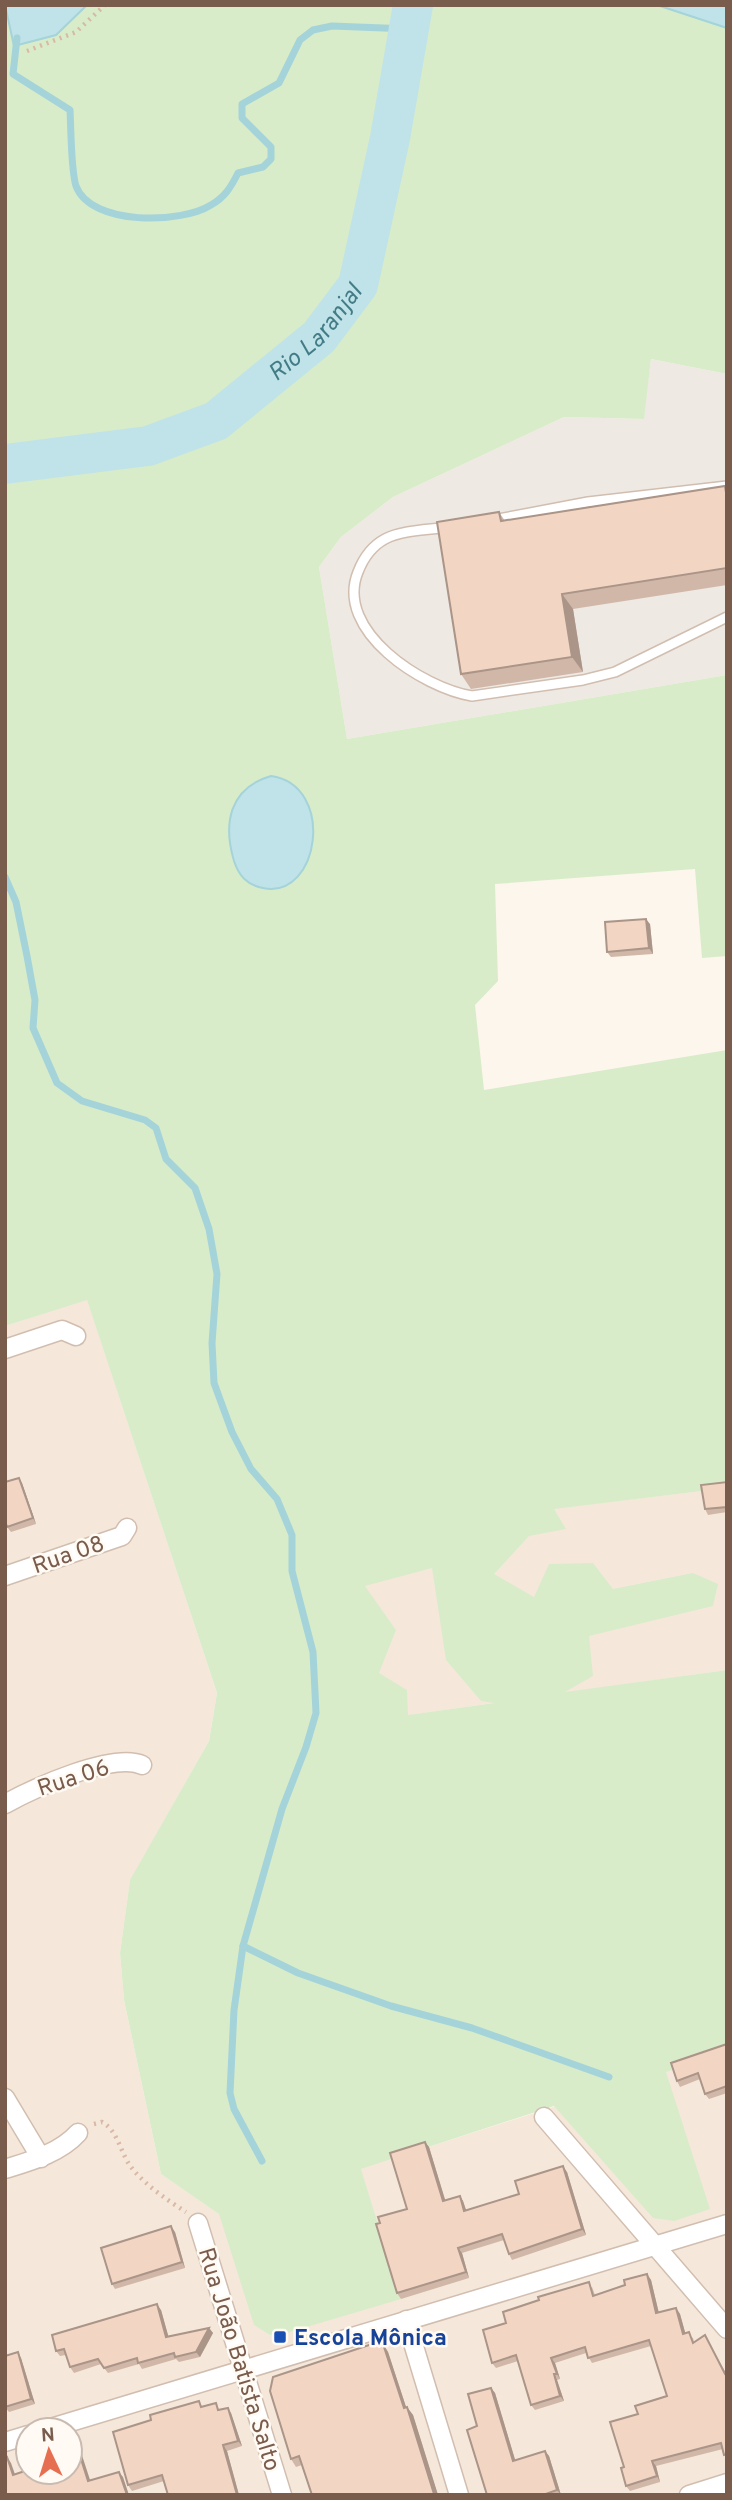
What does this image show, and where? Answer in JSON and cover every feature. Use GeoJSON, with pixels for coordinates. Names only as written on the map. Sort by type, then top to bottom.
{"type":"FeatureCollection","features":[{"type":"Feature","properties":{"kind":"street"},"geometry":{"type":"LineString","coordinates":[[5,1349],[62,1330],[76,1336]]}},
{"type":"Feature","properties":{"kind":"street","name":"Rua 08"},"geometry":{"type":"LineString","coordinates":[[5,1576],[122,1536],[127,1528]]}},
{"type":"Feature","properties":{"kind":"street","name":"Rua 06"},"geometry":{"type":"LineString","coordinates":[[5,1804],[43,1785],[116,1762],[131,1760],[142,1765]]}},
{"type":"Feature","properties":{"kind":"street"},"geometry":{"type":"LineString","coordinates":[[5,2098],[41,2158]]}},
{"type":"Feature","properties":{"kind":"street"},"geometry":{"type":"LineString","coordinates":[[544,2117],[727,2329]]}},
{"type":"Feature","properties":{"kind":"street"},"geometry":{"type":"LineString","coordinates":[[5,2169],[41,2158],[71,2141],[78,2133]]}},
{"type":"Feature","properties":{"kind":"street","name":"Rua João Batista Salto"},"geometry":{"type":"LineString","coordinates":[[198,2224],[282,2495]]}},
{"type":"Feature","properties":{"kind":"street"},"geometry":{"type":"LineString","coordinates":[[84,2418],[727,2224]]}},
{"type":"Feature","properties":{"kind":"street"},"geometry":{"type":"LineString","coordinates":[[406,2320],[459,2495]]}},
{"type":"Feature","properties":{"kind":"street"},"geometry":{"type":"LineString","coordinates":[[689,2495],[727,2483]]}},
{"type":"Feature","properties":{"kind":"lane"},"geometry":{"type":"LineString","coordinates":[[478,522],[588,502],[727,486]]}},
{"type":"Feature","properties":{"kind":"lane"},"geometry":{"type":"LineString","coordinates":[[465,524],[387,538],[373,547],[356,577],[354,590],[360,618],[367,633],[409,670],[435,686],[472,696],[583,680],[650,657],[727,617]]}},
{"type":"Feature","properties":{"kind":"path"},"geometry":{"type":"LineString","coordinates":[[27,51],[76,32],[105,5]]}},
{"type":"Feature","properties":{"kind":"path"},"geometry":{"type":"LineString","coordinates":[[78,2133],[97,2122],[110,2126],[130,2166],[198,2224]]}},
{"type":"Feature","properties":{"kind":"shaded area"},"geometry":{"type":"Polygon","coordinates":[[[651,359],[727,374],[727,675],[347,739],[319,567],[341,537],[393,497],[564,417],[643,419],[651,359]]]}},
{"type":"Feature","properties":{"kind":"shaded area"},"geometry":{"type":"Polygon","coordinates":[[[87,1299],[217,1693],[209,1741],[130,1881],[120,1953],[124,2000],[161,2174],[220,2214],[727,2051],[727,2495],[5,2495],[5,1326],[87,1299]]]}},
{"type":"Feature","properties":{"kind":"shaded area"},"geometry":{"type":"Polygon","coordinates":[[[727,1488],[727,1670],[375,1720],[351,1532],[727,1488]]]}},
{"type":"Feature","properties":{"kind":"green space"},"geometry":{"type":"Polygon","coordinates":[[[5,5],[402,5],[409,28],[421,5],[657,5],[727,28],[727,374],[651,359],[644,419],[564,417],[393,497],[341,537],[319,567],[347,739],[727,675],[727,956],[702,958],[695,869],[495,884],[498,981],[475,1005],[484,1090],[727,1050],[727,1488],[554,1509],[566,1529],[529,1536],[494,1574],[534,1597],[549,1564],[593,1563],[613,1589],[693,1573],[718,1584],[713,1606],[589,1636],[593,1676],[565,1692],[727,1670],[727,2051],[666,2072],[710,2209],[674,2221],[653,2218],[554,2106],[361,2169],[401,2299],[283,2334],[270,2335],[254,2325],[219,2214],[161,2174],[124,2000],[120,1953],[130,1880],[209,1741],[217,1693],[87,1300],[5,1326],[5,5]],[[432,1568],[365,1586],[396,1630],[379,1673],[407,1690],[408,1715],[494,1703],[481,1701],[446,1660],[432,1568]]]}},
{"type":"Feature","properties":{"kind":"water"},"geometry":{"type":"Polygon","coordinates":[[[5,5],[87,5],[56,35],[14,46],[5,5]]]}},
{"type":"Feature","properties":{"kind":"water"},"geometry":{"type":"Polygon","coordinates":[[[657,5],[727,5],[727,28],[657,5]]]}},
{"type":"Feature","properties":{"kind":"water"},"geometry":{"type":"Polygon","coordinates":[[[271,776],[292,784],[305,799],[312,819],[313,840],[308,860],[297,877],[282,887],[263,888],[248,882],[238,871],[229,834],[233,809],[238,798],[246,789],[271,776]]]}},
{"type":"Feature","properties":{"kind":"building"},"geometry":{"type":"Polygon","coordinates":[[[725,486],[727,568],[562,594],[572,657],[461,674],[437,522],[499,512],[501,521],[725,486]]]}},
{"type":"Feature","properties":{"kind":"building"},"geometry":{"type":"Polygon","coordinates":[[[646,919],[649,948],[607,952],[605,922],[646,919]]]}},
{"type":"Feature","properties":{"kind":"building"},"geometry":{"type":"Polygon","coordinates":[[[19,1478],[33,1518],[7,1527],[5,1482],[19,1478]]]}},
{"type":"Feature","properties":{"kind":"building"},"geometry":{"type":"Polygon","coordinates":[[[727,1482],[727,1507],[705,1509],[701,1485],[727,1482]]]}},
{"type":"Feature","properties":{"kind":"building"},"geometry":{"type":"Polygon","coordinates":[[[727,2044],[727,2086],[705,2094],[698,2073],[677,2081],[671,2063],[727,2044]]]}},
{"type":"Feature","properties":{"kind":"building"},"geometry":{"type":"Polygon","coordinates":[[[425,2142],[443,2201],[460,2196],[464,2211],[519,2194],[515,2181],[563,2166],[582,2229],[509,2254],[502,2234],[458,2248],[466,2272],[397,2293],[376,2224],[380,2223],[378,2217],[407,2209],[390,2153],[425,2142]]]}},
{"type":"Feature","properties":{"kind":"building"},"geometry":{"type":"Polygon","coordinates":[[[171,2226],[182,2262],[112,2284],[101,2248],[171,2226]]]}},
{"type":"Feature","properties":{"kind":"building"},"geometry":{"type":"Polygon","coordinates":[[[647,2274],[656,2313],[676,2308],[683,2334],[689,2332],[693,2343],[705,2335],[725,2374],[727,2373],[727,2454],[724,2455],[721,2443],[652,2461],[657,2476],[626,2486],[621,2468],[624,2467],[610,2422],[638,2414],[635,2406],[667,2396],[649,2340],[588,2358],[585,2347],[551,2358],[557,2374],[554,2374],[560,2396],[531,2405],[516,2355],[492,2363],[483,2330],[506,2323],[503,2312],[539,2300],[538,2297],[589,2282],[593,2296],[625,2285],[624,2280],[647,2274]]]}},
{"type":"Feature","properties":{"kind":"building"},"geometry":{"type":"Polygon","coordinates":[[[157,2304],[166,2337],[209,2328],[196,2352],[175,2357],[174,2353],[138,2363],[137,2358],[104,2368],[98,2359],[70,2367],[64,2349],[56,2351],[52,2335],[157,2304]]]}},
{"type":"Feature","properties":{"kind":"building"},"geometry":{"type":"Polygon","coordinates":[[[372,2344],[383,2344],[404,2408],[407,2407],[434,2494],[312,2495],[299,2456],[291,2459],[270,2391],[273,2377],[372,2344]]]}},
{"type":"Feature","properties":{"kind":"building"},"geometry":{"type":"Polygon","coordinates":[[[18,2352],[31,2399],[5,2407],[5,2356],[18,2352]]]}},
{"type":"Feature","properties":{"kind":"building"},"geometry":{"type":"Polygon","coordinates":[[[491,2388],[513,2461],[545,2451],[557,2490],[543,2495],[487,2495],[467,2430],[477,2426],[468,2394],[491,2388]]]}},
{"type":"Feature","properties":{"kind":"building"},"geometry":{"type":"Polygon","coordinates":[[[199,2401],[201,2407],[216,2403],[218,2410],[228,2408],[238,2441],[223,2445],[237,2495],[168,2495],[162,2475],[128,2485],[113,2432],[151,2420],[150,2415],[199,2401]]]}},
{"type":"Feature","properties":{"kind":"building"},"geometry":{"type":"Polygon","coordinates":[[[7,2457],[14,2486],[84,2486],[84,2468],[88,2481],[119,2472],[127,2495],[5,2495],[7,2457]]]}},
{"type":"Feature","properties":{"kind":"waterway","name":"Rio Laranjal"},"geometry":{"type":"LineString","coordinates":[[5,464],[148,446],[216,421],[319,337],[358,285],[390,138],[413,5]]}},
{"type":"Feature","properties":{"kind":"waterway"},"geometry":{"type":"LineString","coordinates":[[17,38],[13,74],[70,110],[74,179],[85,199],[99,209],[117,215],[159,218],[179,216],[211,205],[227,191],[238,173],[263,167],[271,159],[271,147],[242,118],[242,104],[279,83],[300,40],[313,30],[332,26],[409,29]]}},
{"type":"Feature","properties":{"kind":"waterway"},"geometry":{"type":"LineString","coordinates":[[5,877],[16,902],[27,956],[35,1000],[33,1028],[57,1083],[82,1101],[145,1120],[156,1128],[166,1159],[195,1188],[209,1229],[217,1274],[212,1343],[214,1383],[232,1432],[251,1469],[277,1499],[292,1535],[292,1571],[313,1652],[316,1713],[282,1809],[243,1946],[234,2010],[230,2093],[234,2109],[262,2161]]}},
{"type":"Feature","properties":{"kind":"waterway"},"geometry":{"type":"LineString","coordinates":[[243,1946],[298,1973],[391,2006],[472,2028],[609,2077]]}},
{"type":"Feature","properties":{"kind":"place","name":"Escola Mônica"},"geometry":{"type":"Point","coordinates":[280,2337]}}]}
